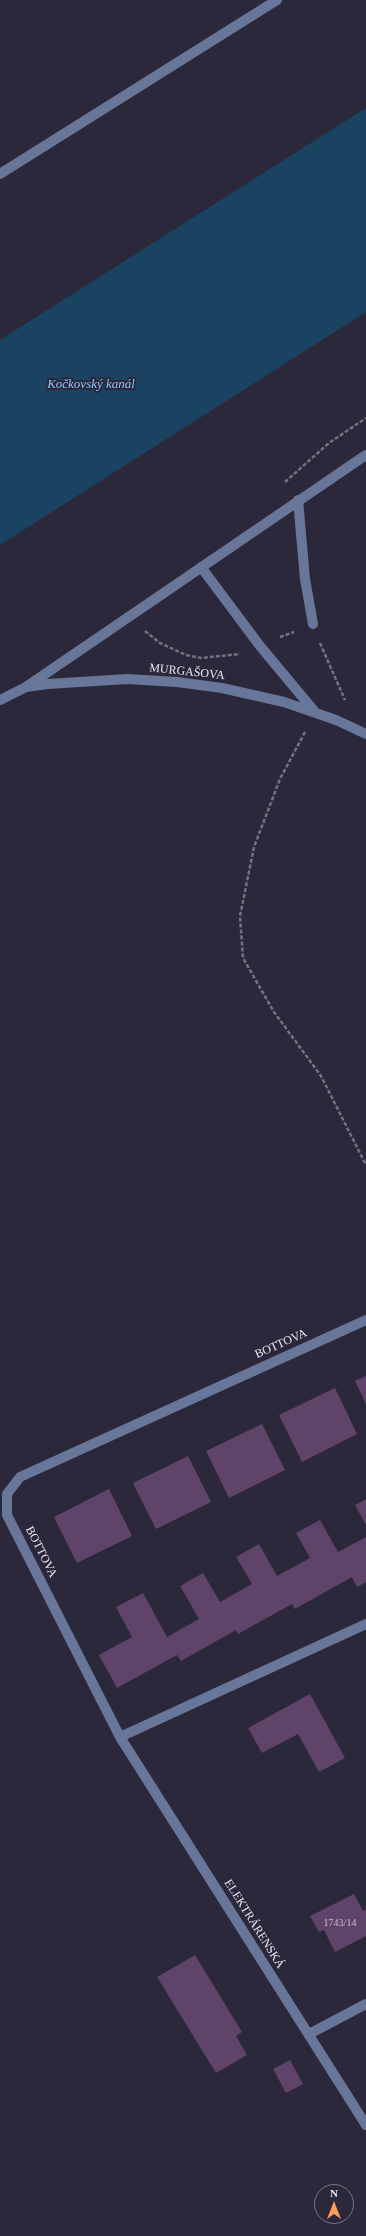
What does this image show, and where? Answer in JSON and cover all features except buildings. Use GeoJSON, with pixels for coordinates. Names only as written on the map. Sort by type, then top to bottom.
{"type":"FeatureCollection","features":[{"type":"Feature","properties":{"kind":"street"},"geometry":{"type":"LineString","coordinates":[[0,174],[277,0]]}},
{"type":"Feature","properties":{"kind":"street"},"geometry":{"type":"LineString","coordinates":[[26,687],[366,455]]}},
{"type":"Feature","properties":{"kind":"street"},"geometry":{"type":"LineString","coordinates":[[298,500],[305,579],[313,624]]}},
{"type":"Feature","properties":{"kind":"street"},"geometry":{"type":"LineString","coordinates":[[201,568],[269,658],[316,712]]}},
{"type":"Feature","properties":{"kind":"street","name":"MURGAŠOVA"},"geometry":{"type":"LineString","coordinates":[[0,700],[26,687],[89,680],[127,679],[177,682],[256,695],[316,712],[363,732]]}},
{"type":"Feature","properties":{"kind":"street","name":"BOTTOVA"},"geometry":{"type":"LineString","coordinates":[[120,1737],[7,1515],[7,1494],[20,1477],[366,1320]]}},
{"type":"Feature","properties":{"kind":"street"},"geometry":{"type":"LineString","coordinates":[[120,1737],[366,1624]]}},
{"type":"Feature","properties":{"kind":"street","name":"ELEKTRÁRENSKÁ"},"geometry":{"type":"LineString","coordinates":[[120,1737],[366,2125]]}},
{"type":"Feature","properties":{"kind":"street"},"geometry":{"type":"LineString","coordinates":[[309,2034],[366,2004]]}},
{"type":"Feature","properties":{"kind":"path"},"geometry":{"type":"LineString","coordinates":[[299,469],[329,443],[366,418]]}},
{"type":"Feature","properties":{"kind":"path"},"geometry":{"type":"LineString","coordinates":[[280,637],[313,624],[332,675],[363,732]]}},
{"type":"Feature","properties":{"kind":"path"},"geometry":{"type":"LineString","coordinates":[[145,631],[160,643],[186,655],[201,658],[240,654]]}},
{"type":"Feature","properties":{"kind":"path"},"geometry":{"type":"LineString","coordinates":[[316,712],[280,779],[254,847],[240,916],[243,958],[274,1012],[321,1076],[366,1165]]}},
{"type":"Feature","properties":{"kind":"water","name":"Kočkovský kanál"},"geometry":{"type":"Polygon","coordinates":[[[366,108],[366,312],[0,545],[0,340],[366,108]]]}}]}
